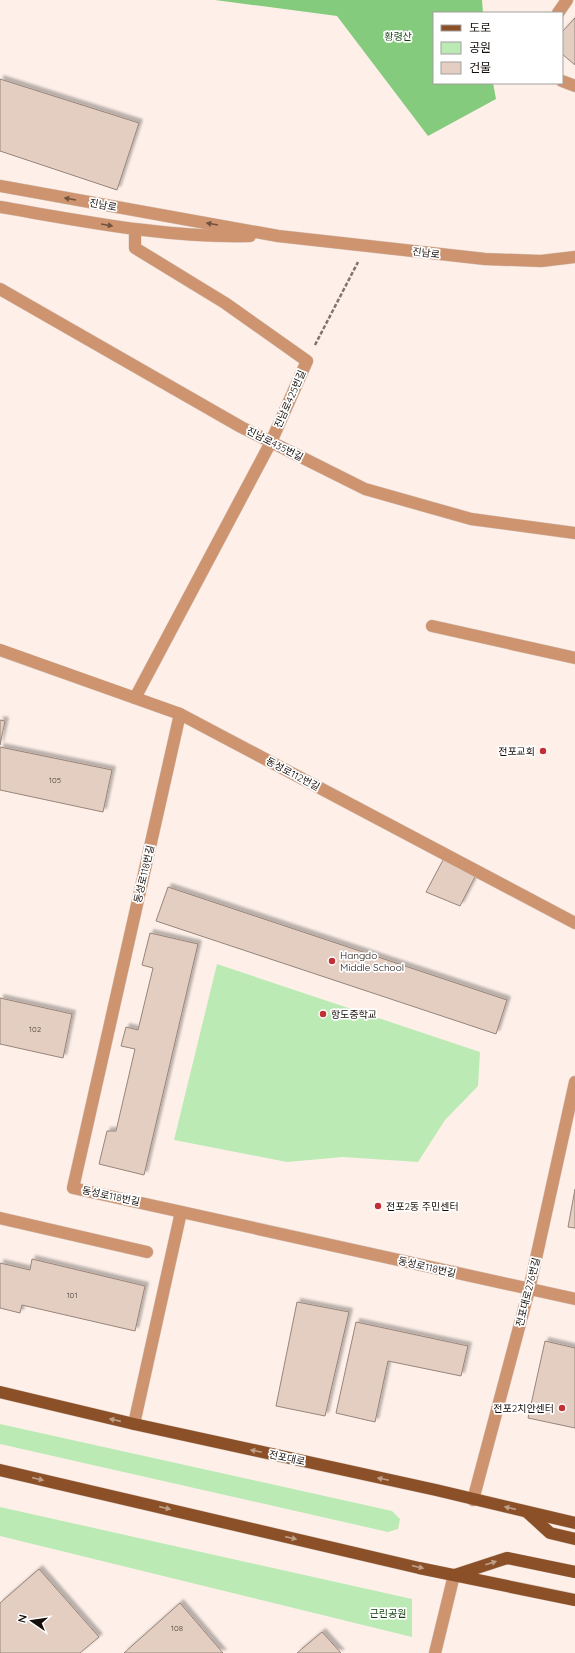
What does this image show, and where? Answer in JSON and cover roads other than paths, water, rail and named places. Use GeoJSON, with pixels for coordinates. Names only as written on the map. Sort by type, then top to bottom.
{"type":"FeatureCollection","features":[{"type":"Feature","properties":{"kind":"main road","name":"전포대로"},"geometry":{"type":"LineString","coordinates":[[0,1392],[134,1424],[436,1490],[575,1523]]}},
{"type":"Feature","properties":{"kind":"main road"},"geometry":{"type":"LineString","coordinates":[[0,1470],[454,1575],[575,1600]]}},
{"type":"Feature","properties":{"kind":"main road"},"geometry":{"type":"LineString","coordinates":[[527,1512],[550,1533],[575,1539]]}},
{"type":"Feature","properties":{"kind":"main road"},"geometry":{"type":"LineString","coordinates":[[454,1575],[507,1558],[575,1572]]}},
{"type":"Feature","properties":{"kind":"street"},"geometry":{"type":"LineString","coordinates":[[559,12],[567,0]]}},
{"type":"Feature","properties":{"kind":"street"},"geometry":{"type":"LineString","coordinates":[[563,81],[575,86]]}},
{"type":"Feature","properties":{"kind":"street","name":"진남로"},"geometry":{"type":"LineString","coordinates":[[0,186],[278,236],[485,259],[541,261],[575,257]]}},
{"type":"Feature","properties":{"kind":"street","name":"진남로"},"geometry":{"type":"LineString","coordinates":[[0,207],[135,230],[221,237],[278,236]]}},
{"type":"Feature","properties":{"kind":"street","name":"진남로425번길"},"geometry":{"type":"LineString","coordinates":[[134,698],[271,442],[307,362],[225,303],[135,248],[135,230]]}},
{"type":"Feature","properties":{"kind":"street","name":"진남로435번길"},"geometry":{"type":"LineString","coordinates":[[0,290],[241,427],[365,489],[471,519],[575,533]]}},
{"type":"Feature","properties":{"kind":"street"},"geometry":{"type":"LineString","coordinates":[[432,626],[575,658]]}},
{"type":"Feature","properties":{"kind":"street","name":"동성로112번길"},"geometry":{"type":"LineString","coordinates":[[0,650],[180,714],[575,922]]}},
{"type":"Feature","properties":{"kind":"street","name":"동성로118번길"},"geometry":{"type":"LineString","coordinates":[[180,714],[73,1188],[575,1300]]}},
{"type":"Feature","properties":{"kind":"street","name":"전포대로276번길"},"geometry":{"type":"LineString","coordinates":[[473,1500],[529,1290],[575,1082]]}},
{"type":"Feature","properties":{"kind":"street"},"geometry":{"type":"LineString","coordinates":[[134,1424],[181,1212]]}},
{"type":"Feature","properties":{"kind":"street"},"geometry":{"type":"LineString","coordinates":[[0,1218],[147,1252]]}},
{"type":"Feature","properties":{"kind":"street"},"geometry":{"type":"LineString","coordinates":[[435,1653],[454,1575]]}},
{"type":"Feature","properties":{"kind":"place","name":"전포교회"},"geometry":{"type":"Point","coordinates":[543,751]}},
{"type":"Feature","properties":{"kind":"place","name":"Hangdo Middle School"},"geometry":{"type":"Point","coordinates":[332,961]}},
{"type":"Feature","properties":{"kind":"place","name":"항도중학교"},"geometry":{"type":"Point","coordinates":[323,1014]}},
{"type":"Feature","properties":{"kind":"place","name":"전포2동 주민센터"},"geometry":{"type":"Point","coordinates":[378,1206]}},
{"type":"Feature","properties":{"kind":"place","name":"전포2치안센터"},"geometry":{"type":"Point","coordinates":[562,1408]}},
{"type":"Feature","properties":{"kind":"park label","name":"황령산"},"geometry":{"type":"Point","coordinates":[398,36]}},
{"type":"Feature","properties":{"kind":"park label","name":"근린공원"},"geometry":{"type":"Point","coordinates":[388,1613]}}]}
